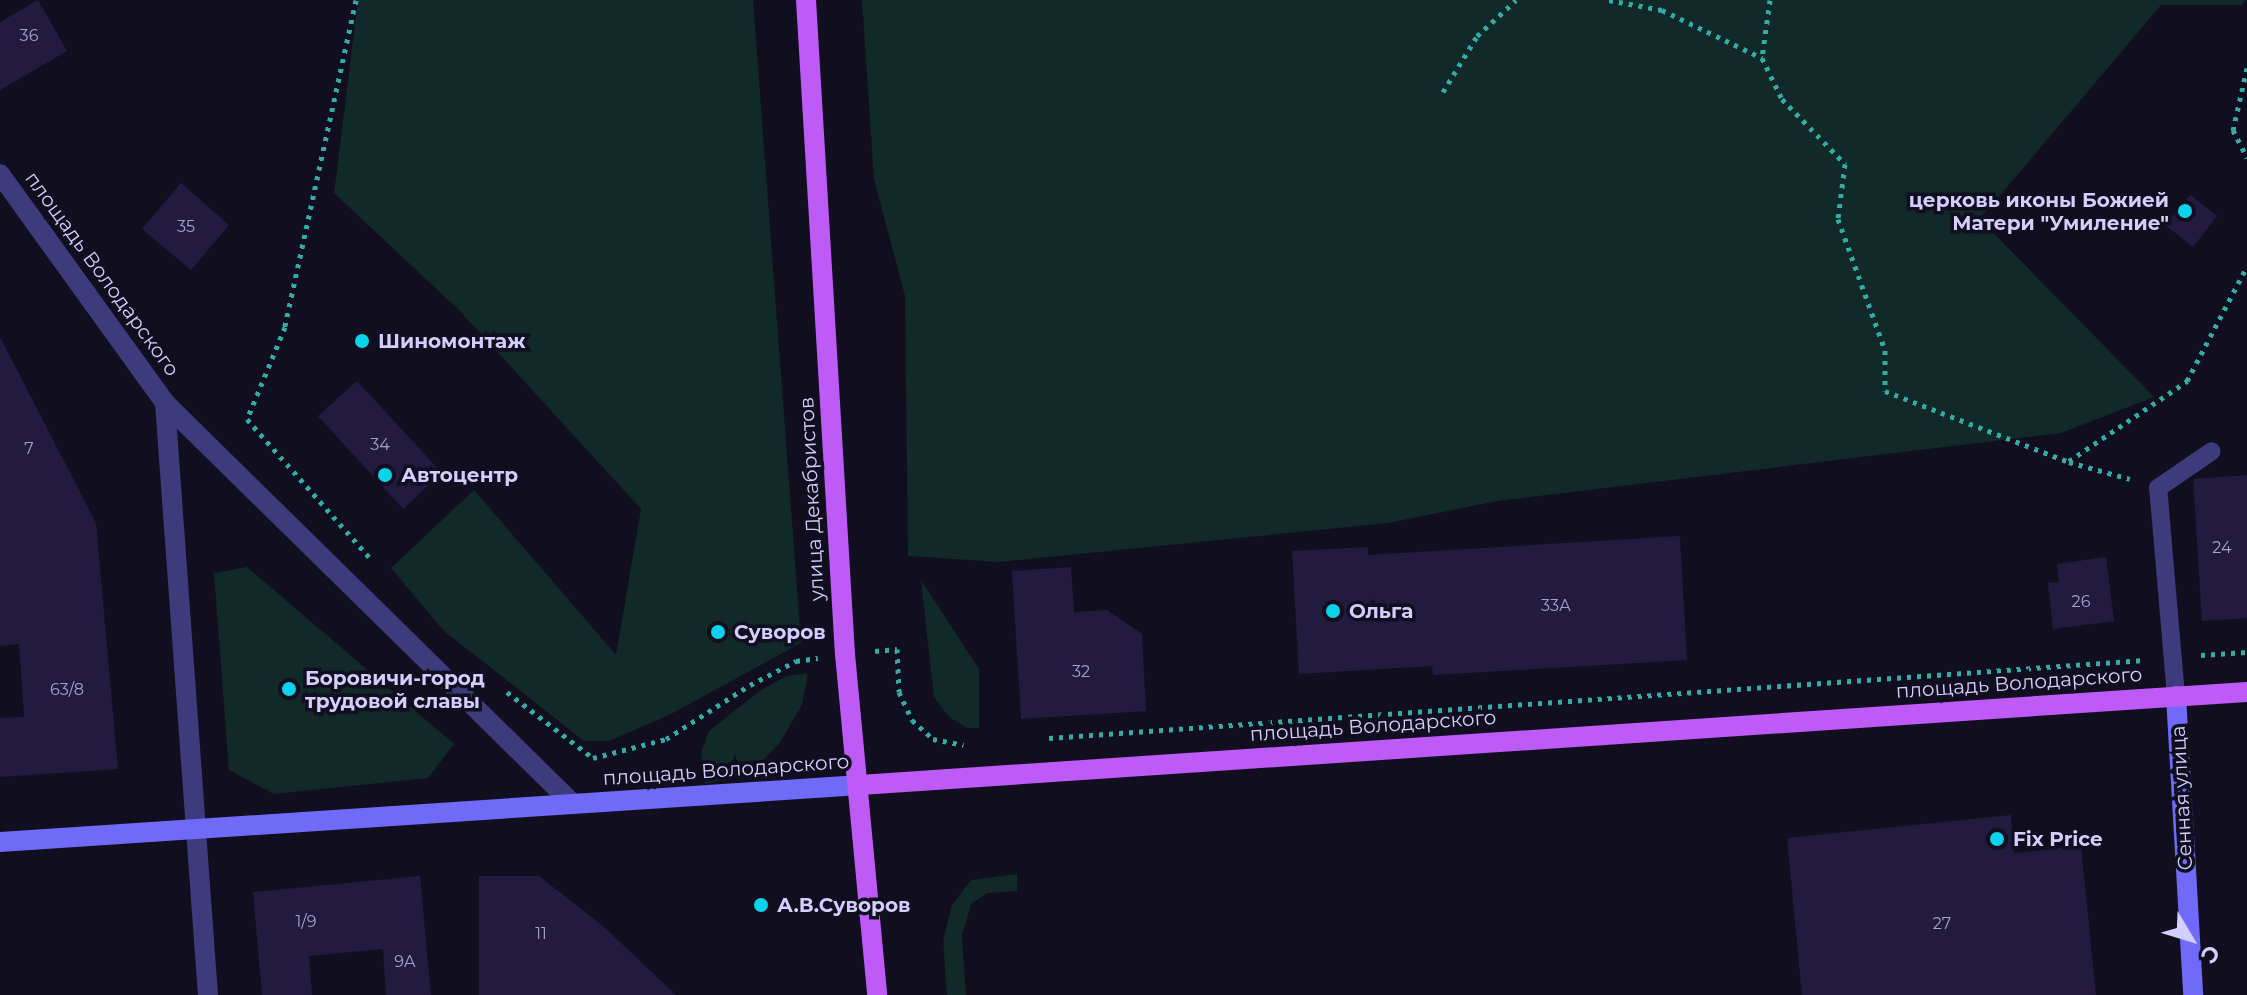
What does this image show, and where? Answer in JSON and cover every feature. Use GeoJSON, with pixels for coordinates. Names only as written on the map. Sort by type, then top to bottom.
{"type":"FeatureCollection","features":[{"type":"Feature","properties":{"kind":"main road","name":"улица Декабристов"},"geometry":{"type":"LineString","coordinates":[[806,0],[845,654],[860,785],[877,995]]}},
{"type":"Feature","properties":{"kind":"main road","name":"площадь Володарского"},"geometry":{"type":"LineString","coordinates":[[194,833],[573,804],[2247,692]]}},
{"type":"Feature","properties":{"kind":"main road","name":"Сенная улица"},"geometry":{"type":"LineString","coordinates":[[2176,696],[2193,995]]}},
{"type":"Feature","properties":{"kind":"main road"},"geometry":{"type":"LineString","coordinates":[[0,842],[194,833]]}},
{"type":"Feature","properties":{"kind":"street","name":"площадь Володарского"},"geometry":{"type":"LineString","coordinates":[[0,174],[165,403],[573,804]]}},
{"type":"Feature","properties":{"kind":"street","name":"площадь Володарского"},"geometry":{"type":"LineString","coordinates":[[165,403],[194,833]]}},
{"type":"Feature","properties":{"kind":"street"},"geometry":{"type":"LineString","coordinates":[[194,833],[208,995]]}},
{"type":"Feature","properties":{"kind":"lane"},"geometry":{"type":"LineString","coordinates":[[2176,696],[2158,488],[2212,451]]}},
{"type":"Feature","properties":{"kind":"path"},"geometry":{"type":"LineString","coordinates":[[356,0],[285,327],[247,419],[378,568]]}},
{"type":"Feature","properties":{"kind":"path"},"geometry":{"type":"LineString","coordinates":[[1443,92],[1477,36],[1516,0]]}},
{"type":"Feature","properties":{"kind":"path"},"geometry":{"type":"LineString","coordinates":[[1609,0],[1662,10],[1762,58]]}},
{"type":"Feature","properties":{"kind":"path"},"geometry":{"type":"LineString","coordinates":[[1770,0],[1762,58],[1782,99],[1845,164],[1838,219],[1885,350],[1885,391],[2069,462],[2158,488]]}},
{"type":"Feature","properties":{"kind":"path"},"geometry":{"type":"LineString","coordinates":[[2247,68],[2233,130],[2247,158]]}},
{"type":"Feature","properties":{"kind":"path"},"geometry":{"type":"LineString","coordinates":[[2069,462],[2187,381],[2247,266]]}},
{"type":"Feature","properties":{"kind":"path"},"geometry":{"type":"LineString","coordinates":[[498,685],[593,758],[666,739],[796,661],[897,649],[899,692],[912,720],[933,739],[975,744]]}},
{"type":"Feature","properties":{"kind":"path"},"geometry":{"type":"LineString","coordinates":[[1044,739],[2247,652]]}},
{"type":"Feature","properties":{"kind":"green space"},"geometry":{"type":"Polygon","coordinates":[[[358,0],[753,0],[801,643],[669,715],[609,741],[584,741],[444,631],[391,568],[474,490],[616,655],[641,509],[459,310],[334,193],[358,0]]]}},
{"type":"Feature","properties":{"kind":"green space"},"geometry":{"type":"Polygon","coordinates":[[[862,0],[2245,0],[2242,5],[2161,5],[1980,219],[2154,397],[2061,433],[1497,501],[1388,523],[999,562],[908,556],[905,296],[874,179],[862,0]]]}},
{"type":"Feature","properties":{"kind":"green space"},"geometry":{"type":"Polygon","coordinates":[[[247,567],[454,744],[428,778],[274,794],[229,770],[214,573],[247,567]]]}},
{"type":"Feature","properties":{"kind":"green space"},"geometry":{"type":"Polygon","coordinates":[[[921,580],[979,669],[979,728],[967,728],[949,717],[934,697],[921,580]]]}},
{"type":"Feature","properties":{"kind":"green space"},"geometry":{"type":"Polygon","coordinates":[[[808,673],[802,705],[779,744],[751,773],[705,784],[701,752],[709,731],[760,691],[786,676],[808,673]]]}},
{"type":"Feature","properties":{"kind":"green space"},"geometry":{"type":"Polygon","coordinates":[[[1017,874],[1017,891],[987,893],[971,904],[962,936],[966,995],[947,995],[943,940],[952,905],[971,880],[1017,874]]]}},
{"type":"Feature","properties":{"kind":"building"},"geometry":{"type":"Polygon","coordinates":[[[38,0],[67,51],[0,90],[0,22],[38,0]]]}},
{"type":"Feature","properties":{"kind":"building"},"geometry":{"type":"Polygon","coordinates":[[[181,183],[229,225],[191,270],[142,229],[181,183]]]}},
{"type":"Feature","properties":{"kind":"building"},"geometry":{"type":"Polygon","coordinates":[[[2190,195],[2217,216],[2193,247],[2165,225],[2190,195]]]}},
{"type":"Feature","properties":{"kind":"building"},"geometry":{"type":"Polygon","coordinates":[[[0,337],[96,523],[118,769],[0,777],[0,718],[24,717],[19,644],[0,646],[0,337]]]}},
{"type":"Feature","properties":{"kind":"building"},"geometry":{"type":"Polygon","coordinates":[[[357,381],[442,473],[403,509],[318,416],[357,381]]]}},
{"type":"Feature","properties":{"kind":"building"},"geometry":{"type":"Polygon","coordinates":[[[2247,475],[2247,618],[2202,621],[2193,479],[2247,475]]]}},
{"type":"Feature","properties":{"kind":"building"},"geometry":{"type":"Polygon","coordinates":[[[1680,536],[1687,660],[1433,675],[1432,666],[1299,674],[1292,551],[1368,547],[1368,555],[1680,536]]]}},
{"type":"Feature","properties":{"kind":"building"},"geometry":{"type":"Polygon","coordinates":[[[2106,557],[2114,621],[2053,629],[2048,583],[2059,582],[2057,564],[2106,557]]]}},
{"type":"Feature","properties":{"kind":"building"},"geometry":{"type":"Polygon","coordinates":[[[1071,567],[1074,612],[1107,610],[1142,634],[1146,711],[1021,719],[1012,571],[1071,567]]]}},
{"type":"Feature","properties":{"kind":"building"},"geometry":{"type":"Polygon","coordinates":[[[2011,815],[2014,853],[2081,846],[2096,995],[1802,995],[1787,838],[2011,815]]]}},
{"type":"Feature","properties":{"kind":"building"},"geometry":{"type":"Polygon","coordinates":[[[420,876],[431,995],[386,995],[383,949],[309,956],[312,995],[262,995],[253,892],[420,876]]]}},
{"type":"Feature","properties":{"kind":"building"},"geometry":{"type":"Polygon","coordinates":[[[479,876],[539,876],[603,926],[676,995],[479,995],[479,876]]]}},
{"type":"Feature","properties":{"kind":"place","name":"церковь иконы Божией Матери \"Умиление\""},"geometry":{"type":"Point","coordinates":[2185,211]}},
{"type":"Feature","properties":{"kind":"place","name":"Шиномонтаж"},"geometry":{"type":"Point","coordinates":[362,341]}},
{"type":"Feature","properties":{"kind":"place","name":"Автоцентр"},"geometry":{"type":"Point","coordinates":[385,475]}},
{"type":"Feature","properties":{"kind":"place","name":"Ольга"},"geometry":{"type":"Point","coordinates":[1333,611]}},
{"type":"Feature","properties":{"kind":"place","name":"Суворов"},"geometry":{"type":"Point","coordinates":[718,632]}},
{"type":"Feature","properties":{"kind":"place","name":"Боровичи-город трудовой славы"},"geometry":{"type":"Point","coordinates":[289,689]}},
{"type":"Feature","properties":{"kind":"place","name":"Fix Price"},"geometry":{"type":"Point","coordinates":[1997,839]}},
{"type":"Feature","properties":{"kind":"place","name":"А.В.Суворов"},"geometry":{"type":"Point","coordinates":[761,905]}}]}
